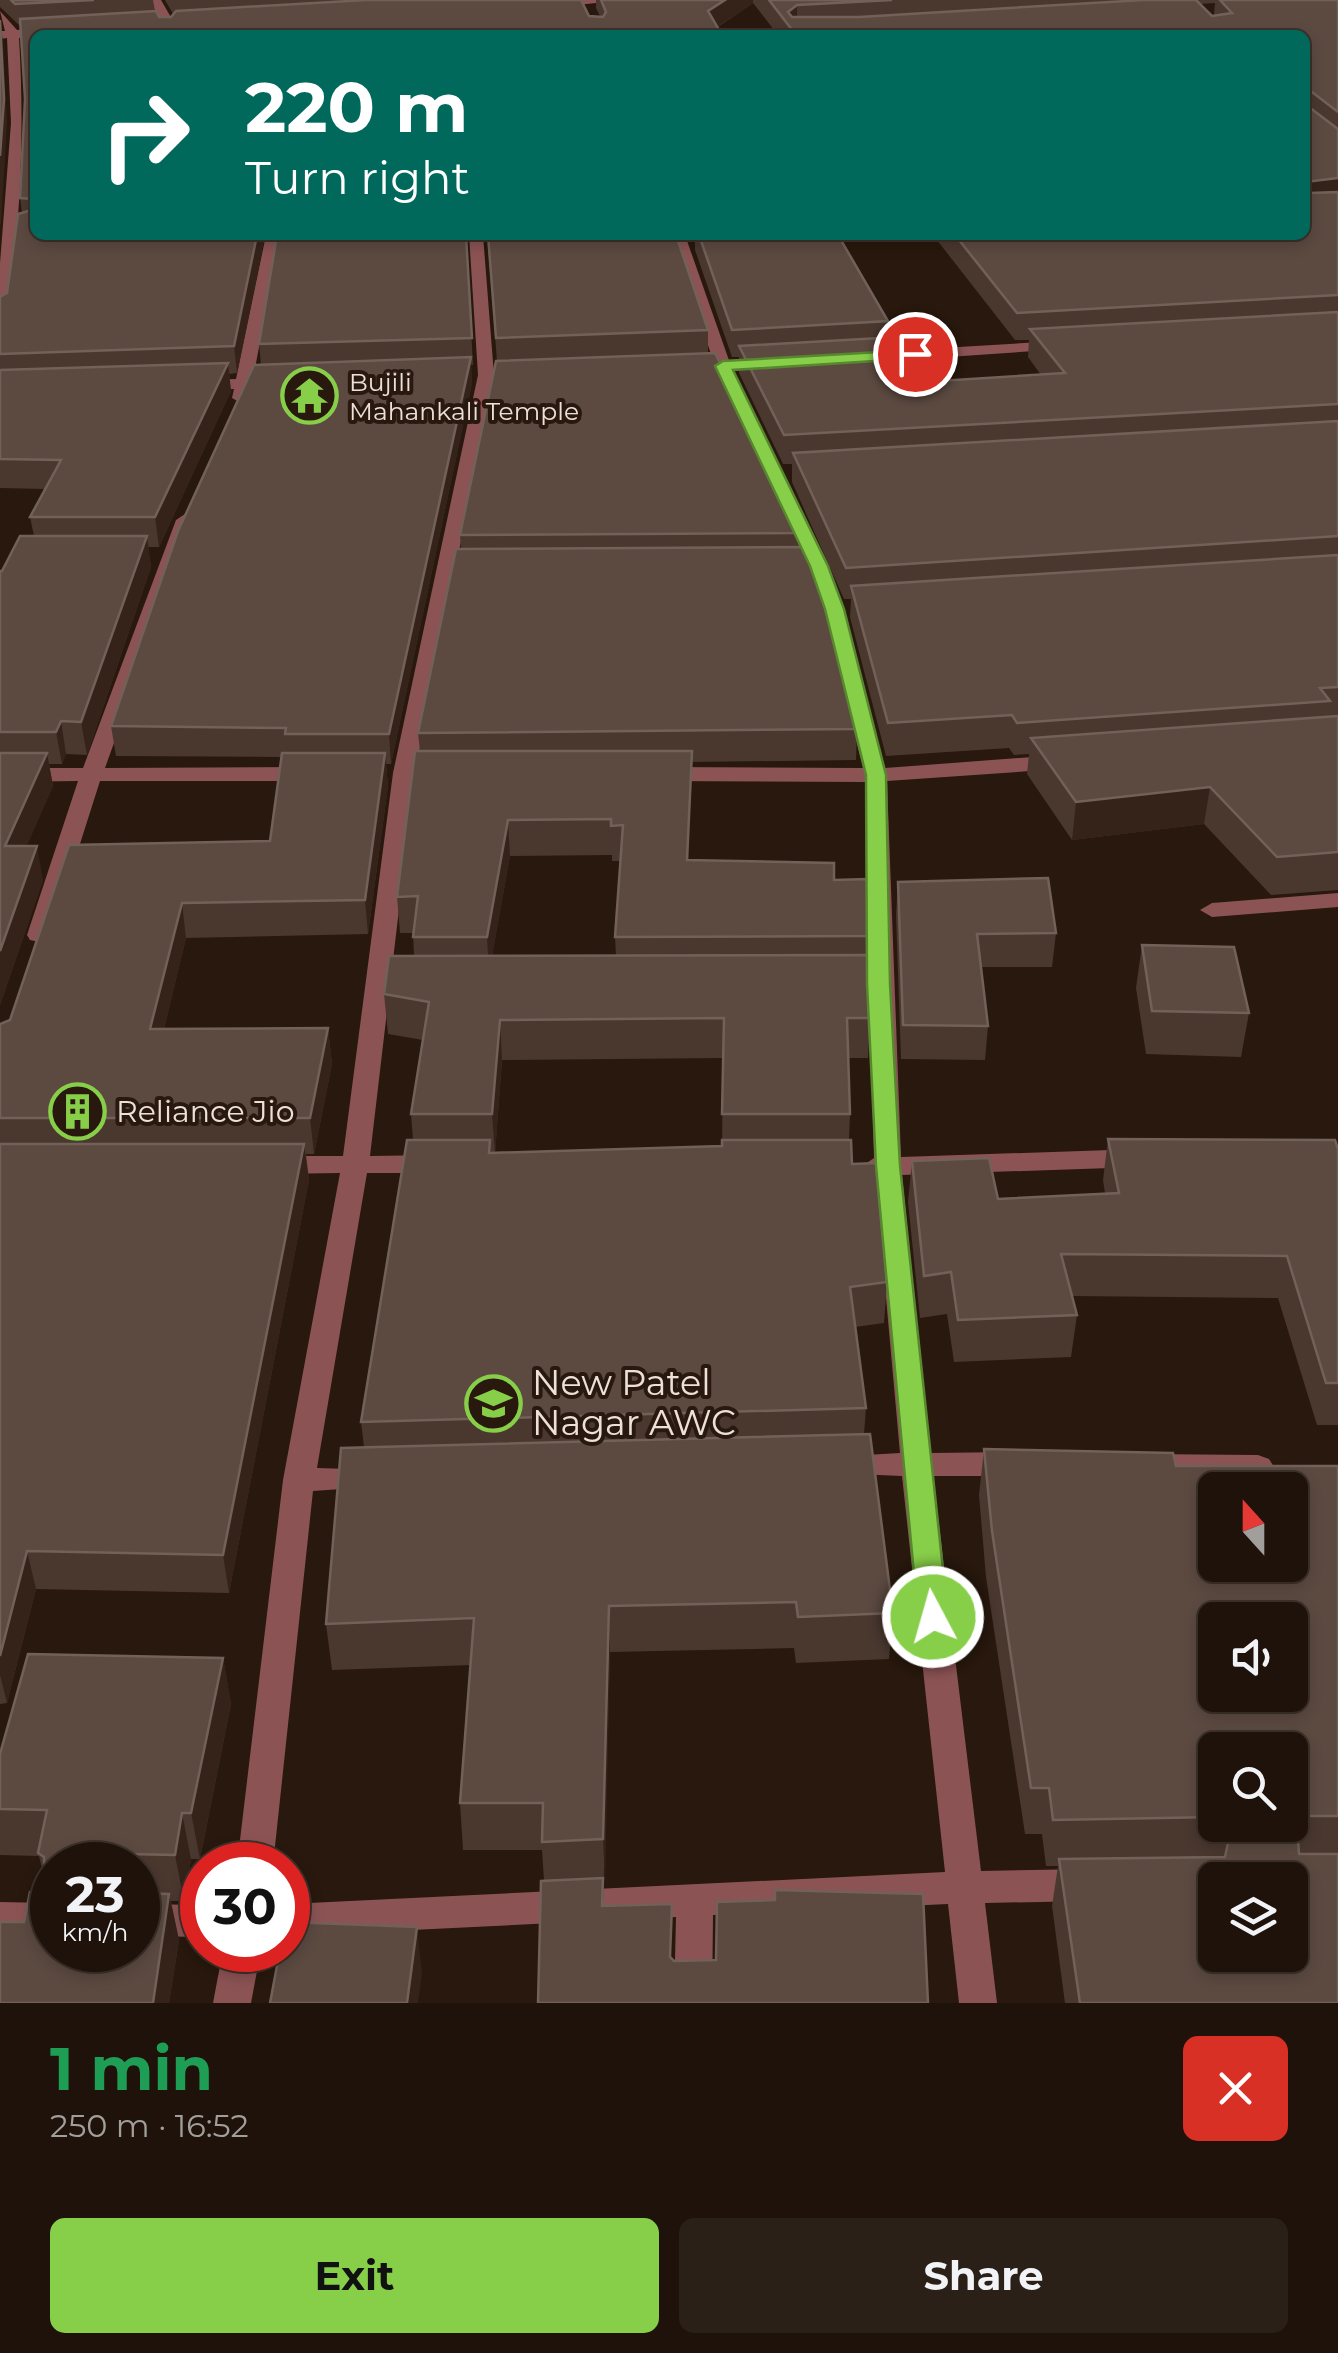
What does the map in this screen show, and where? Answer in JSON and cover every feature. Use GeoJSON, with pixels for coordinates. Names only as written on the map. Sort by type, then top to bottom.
{"type":"FeatureCollection","features":[{"type":"Feature","properties":{"kind":"street"},"geometry":{"type":"LineString","coordinates":[[155,0],[169,30]]}},
{"type":"Feature","properties":{"kind":"street"},"geometry":{"type":"LineString","coordinates":[[530,5],[618,0]]}},
{"type":"Feature","properties":{"kind":"street"},"geometry":{"type":"LineString","coordinates":[[583,1],[590,18]]}},
{"type":"Feature","properties":{"kind":"street"},"geometry":{"type":"LineString","coordinates":[[0,15],[18,123],[8,167],[0,319]]}},
{"type":"Feature","properties":{"kind":"street"},"geometry":{"type":"LineString","coordinates":[[150,27],[169,30],[189,25]]}},
{"type":"Feature","properties":{"kind":"street"},"geometry":{"type":"LineString","coordinates":[[0,124],[30,122]]}},
{"type":"Feature","properties":{"kind":"street"},"geometry":{"type":"LineString","coordinates":[[232,419],[248,384],[272,240]]}},
{"type":"Feature","properties":{"kind":"street"},"geometry":{"type":"LineString","coordinates":[[257,1842],[300,1480],[390,985],[404,773],[459,568],[486,375],[476,240]]}},
{"type":"Feature","properties":{"kind":"street"},"geometry":{"type":"LineString","coordinates":[[686,240],[723,365],[783,474],[809,566],[844,608],[876,775],[869,984],[916,1464],[978,2003]]}},
{"type":"Feature","properties":{"kind":"street"},"geometry":{"type":"LineString","coordinates":[[862,358],[1080,345]]}},
{"type":"Feature","properties":{"kind":"street"},"geometry":{"type":"LineString","coordinates":[[171,386],[307,382]]}},
{"type":"Feature","properties":{"kind":"street"},"geometry":{"type":"LineString","coordinates":[[30,963],[159,556],[192,505]]}},
{"type":"Feature","properties":{"kind":"street"},"geometry":{"type":"LineString","coordinates":[[640,774],[876,775],[1088,760]]}},
{"type":"Feature","properties":{"kind":"street"},"geometry":{"type":"LineString","coordinates":[[0,774],[326,774]]}},
{"type":"Feature","properties":{"kind":"street"},"geometry":{"type":"LineString","coordinates":[[1212,910],[1338,900]]}},
{"type":"Feature","properties":{"kind":"street"},"geometry":{"type":"LineString","coordinates":[[848,1166],[1162,1158]]}},
{"type":"Feature","properties":{"kind":"street"},"geometry":{"type":"LineString","coordinates":[[256,1165],[454,1164]]}},
{"type":"Feature","properties":{"kind":"street"},"geometry":{"type":"LineString","coordinates":[[816,1466],[1050,1465]]}},
{"type":"Feature","properties":{"kind":"street"},"geometry":{"type":"LineString","coordinates":[[1108,1465],[1280,1467]]}},
{"type":"Feature","properties":{"kind":"street"},"geometry":{"type":"LineString","coordinates":[[300,1480],[399,1477]]}},
{"type":"Feature","properties":{"kind":"street"},"geometry":{"type":"LineString","coordinates":[[310,1919],[964,1886],[1118,1884]]}},
{"type":"Feature","properties":{"kind":"street"},"geometry":{"type":"LineString","coordinates":[[693,2003],[694,1901]]}},
{"type":"Feature","properties":{"kind":"street"},"geometry":{"type":"LineString","coordinates":[[0,1918],[30,1919]]}},
{"type":"Feature","properties":{"kind":"street"},"geometry":{"type":"LineString","coordinates":[[232,2003],[238,1972]]}},
{"type":"Feature","properties":{"kind":"building"},"geometry":{"type":"Polygon","coordinates":[[[11,0],[94,0],[15,4],[11,0]]]}},
{"type":"Feature","properties":{"kind":"building"},"geometry":{"type":"Polygon","coordinates":[[[366,0],[581,0],[589,16],[603,17],[606,12],[601,0],[725,0],[708,11],[719,30],[30,30],[30,199],[20,198],[25,99],[20,19],[156,11],[159,17],[171,17],[176,11],[366,0]]]}},
{"type":"Feature","properties":{"kind":"building"},"geometry":{"type":"Polygon","coordinates":[[[769,0],[892,0],[797,5],[788,12],[792,17],[859,17],[1143,0],[1196,0],[1212,16],[1232,13],[1220,0],[1338,0],[1338,112],[1310,91],[1310,30],[792,30],[769,0]]]}},
{"type":"Feature","properties":{"kind":"building"},"geometry":{"type":"Polygon","coordinates":[[[0,20],[4,99],[0,156],[0,20]]]}},
{"type":"Feature","properties":{"kind":"building"},"geometry":{"type":"Polygon","coordinates":[[[1310,108],[1338,129],[1338,178],[1310,181],[1310,108]]]}},
{"type":"Feature","properties":{"kind":"building"},"geometry":{"type":"Polygon","coordinates":[[[1338,192],[1338,295],[1017,313],[959,240],[1310,240],[1310,193],[1338,192]]]}},
{"type":"Feature","properties":{"kind":"building"},"geometry":{"type":"Polygon","coordinates":[[[30,210],[30,240],[256,240],[234,346],[0,354],[0,297],[7,293],[18,214],[30,210]]]}},
{"type":"Feature","properties":{"kind":"building"},"geometry":{"type":"Polygon","coordinates":[[[276,240],[466,240],[472,338],[259,344],[276,240]]]}},
{"type":"Feature","properties":{"kind":"building"},"geometry":{"type":"Polygon","coordinates":[[[488,240],[678,240],[708,330],[496,338],[488,240]]]}},
{"type":"Feature","properties":{"kind":"building"},"geometry":{"type":"Polygon","coordinates":[[[701,240],[841,240],[888,321],[732,330],[701,240]]]}},
{"type":"Feature","properties":{"kind":"building"},"geometry":{"type":"Polygon","coordinates":[[[1338,312],[1338,404],[784,435],[739,346],[897,337],[923,382],[1065,373],[1030,329],[1338,312]]]}},
{"type":"Feature","properties":{"kind":"building"},"geometry":{"type":"Polygon","coordinates":[[[715,353],[802,533],[460,535],[496,361],[715,353]]]}},
{"type":"Feature","properties":{"kind":"building"},"geometry":{"type":"Polygon","coordinates":[[[471,357],[389,734],[285,734],[286,728],[111,726],[178,531],[254,365],[471,357]]]}},
{"type":"Feature","properties":{"kind":"building"},"geometry":{"type":"Polygon","coordinates":[[[228,363],[155,517],[30,517],[61,460],[0,459],[0,370],[228,363]]]}},
{"type":"Feature","properties":{"kind":"building"},"geometry":{"type":"Polygon","coordinates":[[[1338,421],[1338,536],[846,568],[793,453],[1338,421]]]}},
{"type":"Feature","properties":{"kind":"building"},"geometry":{"type":"Polygon","coordinates":[[[20,536],[147,536],[81,722],[61,721],[56,732],[0,732],[0,571],[20,536]]]}},
{"type":"Feature","properties":{"kind":"building"},"geometry":{"type":"Polygon","coordinates":[[[809,547],[857,729],[418,733],[456,549],[809,547]]]}},
{"type":"Feature","properties":{"kind":"building"},"geometry":{"type":"Polygon","coordinates":[[[1338,555],[1338,687],[1320,688],[1330,701],[1017,723],[1012,715],[888,723],[851,586],[1338,555]]]}},
{"type":"Feature","properties":{"kind":"building"},"geometry":{"type":"Polygon","coordinates":[[[1338,716],[1338,852],[1277,857],[1210,787],[1076,802],[1031,738],[1338,716]]]}},
{"type":"Feature","properties":{"kind":"building"},"geometry":{"type":"Polygon","coordinates":[[[415,751],[692,751],[687,860],[834,863],[834,880],[867,879],[868,936],[615,937],[623,825],[611,826],[611,819],[508,820],[487,937],[413,937],[418,896],[397,897],[415,751]]]}},
{"type":"Feature","properties":{"kind":"building"},"geometry":{"type":"Polygon","coordinates":[[[0,753],[47,753],[5,846],[37,846],[0,951],[0,753]]]}},
{"type":"Feature","properties":{"kind":"building"},"geometry":{"type":"Polygon","coordinates":[[[282,753],[385,753],[365,900],[182,903],[150,1029],[328,1028],[310,1118],[0,1118],[0,1024],[10,1020],[69,845],[270,841],[282,753]]]}},
{"type":"Feature","properties":{"kind":"building"},"geometry":{"type":"Polygon","coordinates":[[[1048,878],[1056,933],[977,934],[988,1026],[903,1025],[898,882],[1048,878]]]}},
{"type":"Feature","properties":{"kind":"building"},"geometry":{"type":"Polygon","coordinates":[[[1142,945],[1234,947],[1249,1013],[1152,1011],[1142,945]]]}},
{"type":"Feature","properties":{"kind":"building"},"geometry":{"type":"Polygon","coordinates":[[[869,955],[870,1018],[847,1018],[850,1114],[722,1114],[724,1018],[500,1020],[492,1114],[411,1114],[429,1002],[384,994],[389,956],[869,955]]]}},
{"type":"Feature","properties":{"kind":"building"},"geometry":{"type":"Polygon","coordinates":[[[1108,1139],[1335,1140],[1338,1383],[1326,1383],[1287,1256],[1061,1254],[1077,1315],[958,1320],[951,1272],[924,1276],[912,1161],[989,1158],[998,1199],[1119,1193],[1108,1139]]]}},
{"type":"Feature","properties":{"kind":"building"},"geometry":{"type":"Polygon","coordinates":[[[407,1140],[490,1140],[489,1153],[722,1146],[722,1140],[851,1140],[852,1164],[876,1163],[887,1282],[850,1287],[866,1408],[361,1422],[407,1140]]]}},
{"type":"Feature","properties":{"kind":"building"},"geometry":{"type":"Polygon","coordinates":[[[0,1144],[304,1144],[223,1555],[27,1551],[0,1656],[0,1144]]]}},
{"type":"Feature","properties":{"kind":"building"},"geometry":{"type":"Polygon","coordinates":[[[870,1434],[893,1613],[798,1617],[796,1602],[609,1606],[603,1839],[542,1842],[543,1803],[460,1803],[474,1618],[326,1624],[341,1448],[870,1434]]]}},
{"type":"Feature","properties":{"kind":"building"},"geometry":{"type":"Polygon","coordinates":[[[984,1449],[1173,1453],[1176,1466],[1338,1466],[1338,1816],[1308,1816],[1308,1732],[1198,1732],[1198,1817],[1053,1820],[1049,1788],[1031,1788],[992,1531],[984,1449]]]}},
{"type":"Feature","properties":{"kind":"building"},"geometry":{"type":"Polygon","coordinates":[[[28,1654],[223,1658],[191,1813],[182,1813],[175,1855],[160,1855],[160,1842],[40,1842],[47,1810],[0,1809],[0,1754],[28,1654]]]}},
{"type":"Feature","properties":{"kind":"building"},"geometry":{"type":"Polygon","coordinates":[[[1228,1842],[1298,1842],[1299,1854],[1338,1854],[1338,2003],[1080,2003],[1059,1859],[1225,1857],[1228,1842]]]}},
{"type":"Feature","properties":{"kind":"building"},"geometry":{"type":"Polygon","coordinates":[[[603,1878],[602,1906],[672,1904],[670,1957],[674,1961],[716,1960],[717,1902],[775,1900],[775,1890],[923,1894],[928,2003],[538,2003],[541,1881],[603,1878]]]}},
{"type":"Feature","properties":{"kind":"building"},"geometry":{"type":"Polygon","coordinates":[[[30,1892],[30,1972],[158,1972],[153,2003],[0,2003],[0,1922],[24,1922],[30,1892]]]}},
{"type":"Feature","properties":{"kind":"building"},"geometry":{"type":"Polygon","coordinates":[[[160,1894],[169,1894],[160,1955],[160,1894]]]}},
{"type":"Feature","properties":{"kind":"building"},"geometry":{"type":"Polygon","coordinates":[[[310,1923],[417,1927],[407,2003],[270,2003],[276,1972],[310,1972],[310,1923]]]}},
{"type":"Feature","properties":{"kind":"place","name":"Bujili Mahankali Temple"},"geometry":{"type":"Point","coordinates":[310,396]}},
{"type":"Feature","properties":{"kind":"place","name":"Reliance Jio"},"geometry":{"type":"Point","coordinates":[77,1112]}},
{"type":"Feature","properties":{"kind":"place","name":"New Patel Nagar AWC"},"geometry":{"type":"Point","coordinates":[493,1403]}},
{"type":"Feature","properties":{"kind":"route"},"geometry":{"type":"LineString","coordinates":[[915,354],[723,366],[819,566],[834,609],[876,775],[879,984],[888,1166],[933,1617]]}}]}
